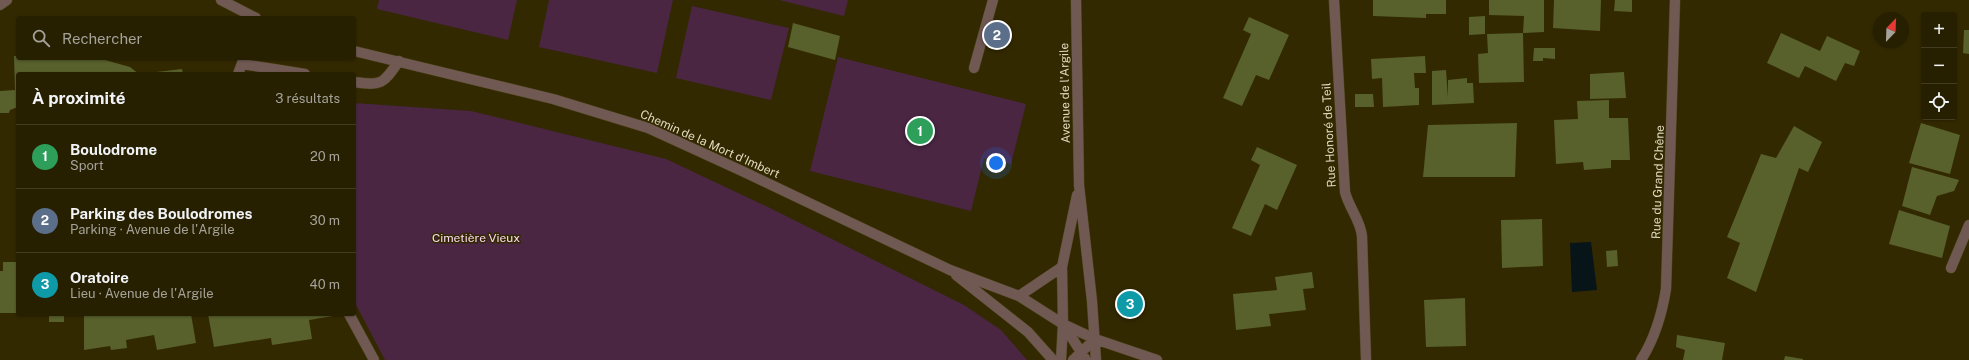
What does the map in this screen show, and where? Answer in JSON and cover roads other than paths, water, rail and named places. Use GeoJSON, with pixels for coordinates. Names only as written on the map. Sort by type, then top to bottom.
{"type":"FeatureCollection","features":[{"type":"Feature","properties":{"kind":"street"},"geometry":{"type":"LineString","coordinates":[[0,5],[7,0]]}},
{"type":"Feature","properties":{"kind":"street"},"geometry":{"type":"LineString","coordinates":[[221,0],[252,16]]}},
{"type":"Feature","properties":{"kind":"street"},"geometry":{"type":"LineString","coordinates":[[974,68],[993,0]]}},
{"type":"Feature","properties":{"kind":"street","name":"Avenue de l'Argile"},"geometry":{"type":"LineString","coordinates":[[1076,0],[1079,185],[1096,360]]}},
{"type":"Feature","properties":{"kind":"street","name":"Rue Honoré de Teil"},"geometry":{"type":"LineString","coordinates":[[1334,0],[1345,192],[1362,230],[1366,360]]}},
{"type":"Feature","properties":{"kind":"street","name":"Rue du Grand Chêne"},"geometry":{"type":"LineString","coordinates":[[1641,360],[1657,327],[1666,289],[1675,0]]}},
{"type":"Feature","properties":{"kind":"street","name":"Chemin de la Mort d'Imbert"},"geometry":{"type":"LineString","coordinates":[[356,50],[553,100],[648,128],[950,270],[1019,296],[1063,324],[1095,339],[1157,360]]}},
{"type":"Feature","properties":{"kind":"street"},"geometry":{"type":"LineString","coordinates":[[239,72],[243,61],[295,72]]}},
{"type":"Feature","properties":{"kind":"street"},"geometry":{"type":"LineString","coordinates":[[356,82],[374,85],[383,82],[399,61]]}},
{"type":"Feature","properties":{"kind":"street","name":"Avenue de l'Argile"},"geometry":{"type":"LineString","coordinates":[[1061,360],[1063,324],[1062,267],[1079,185]]}},
{"type":"Feature","properties":{"kind":"street"},"geometry":{"type":"LineString","coordinates":[[1951,268],[1969,225]]}},
{"type":"Feature","properties":{"kind":"street"},"geometry":{"type":"LineString","coordinates":[[1019,296],[1062,267]]}},
{"type":"Feature","properties":{"kind":"street","name":"Chemin de la Mort d'Imbert"},"geometry":{"type":"LineString","coordinates":[[950,270],[1028,332],[1053,360]]}},
{"type":"Feature","properties":{"kind":"street"},"geometry":{"type":"LineString","coordinates":[[350,316],[374,360]]}},
{"type":"Feature","properties":{"kind":"street"},"geometry":{"type":"LineString","coordinates":[[1063,324],[1084,357]]}},
{"type":"Feature","properties":{"kind":"street"},"geometry":{"type":"LineString","coordinates":[[1073,360],[1084,357],[1095,339]]}},
{"type":"Feature","properties":{"kind":"place","name":"Parking des Boulodromes"},"geometry":{"type":"Point","coordinates":[997,35]}},
{"type":"Feature","properties":{"kind":"place","name":"Boulodrome"},"geometry":{"type":"Point","coordinates":[920,131]}},
{"type":"Feature","properties":{"kind":"place","name":"Oratoire"},"geometry":{"type":"Point","coordinates":[1130,304]}},
{"type":"Feature","properties":{"kind":"park label","name":"Cimetière Vieux"},"geometry":{"type":"Point","coordinates":[476,238]}}]}
